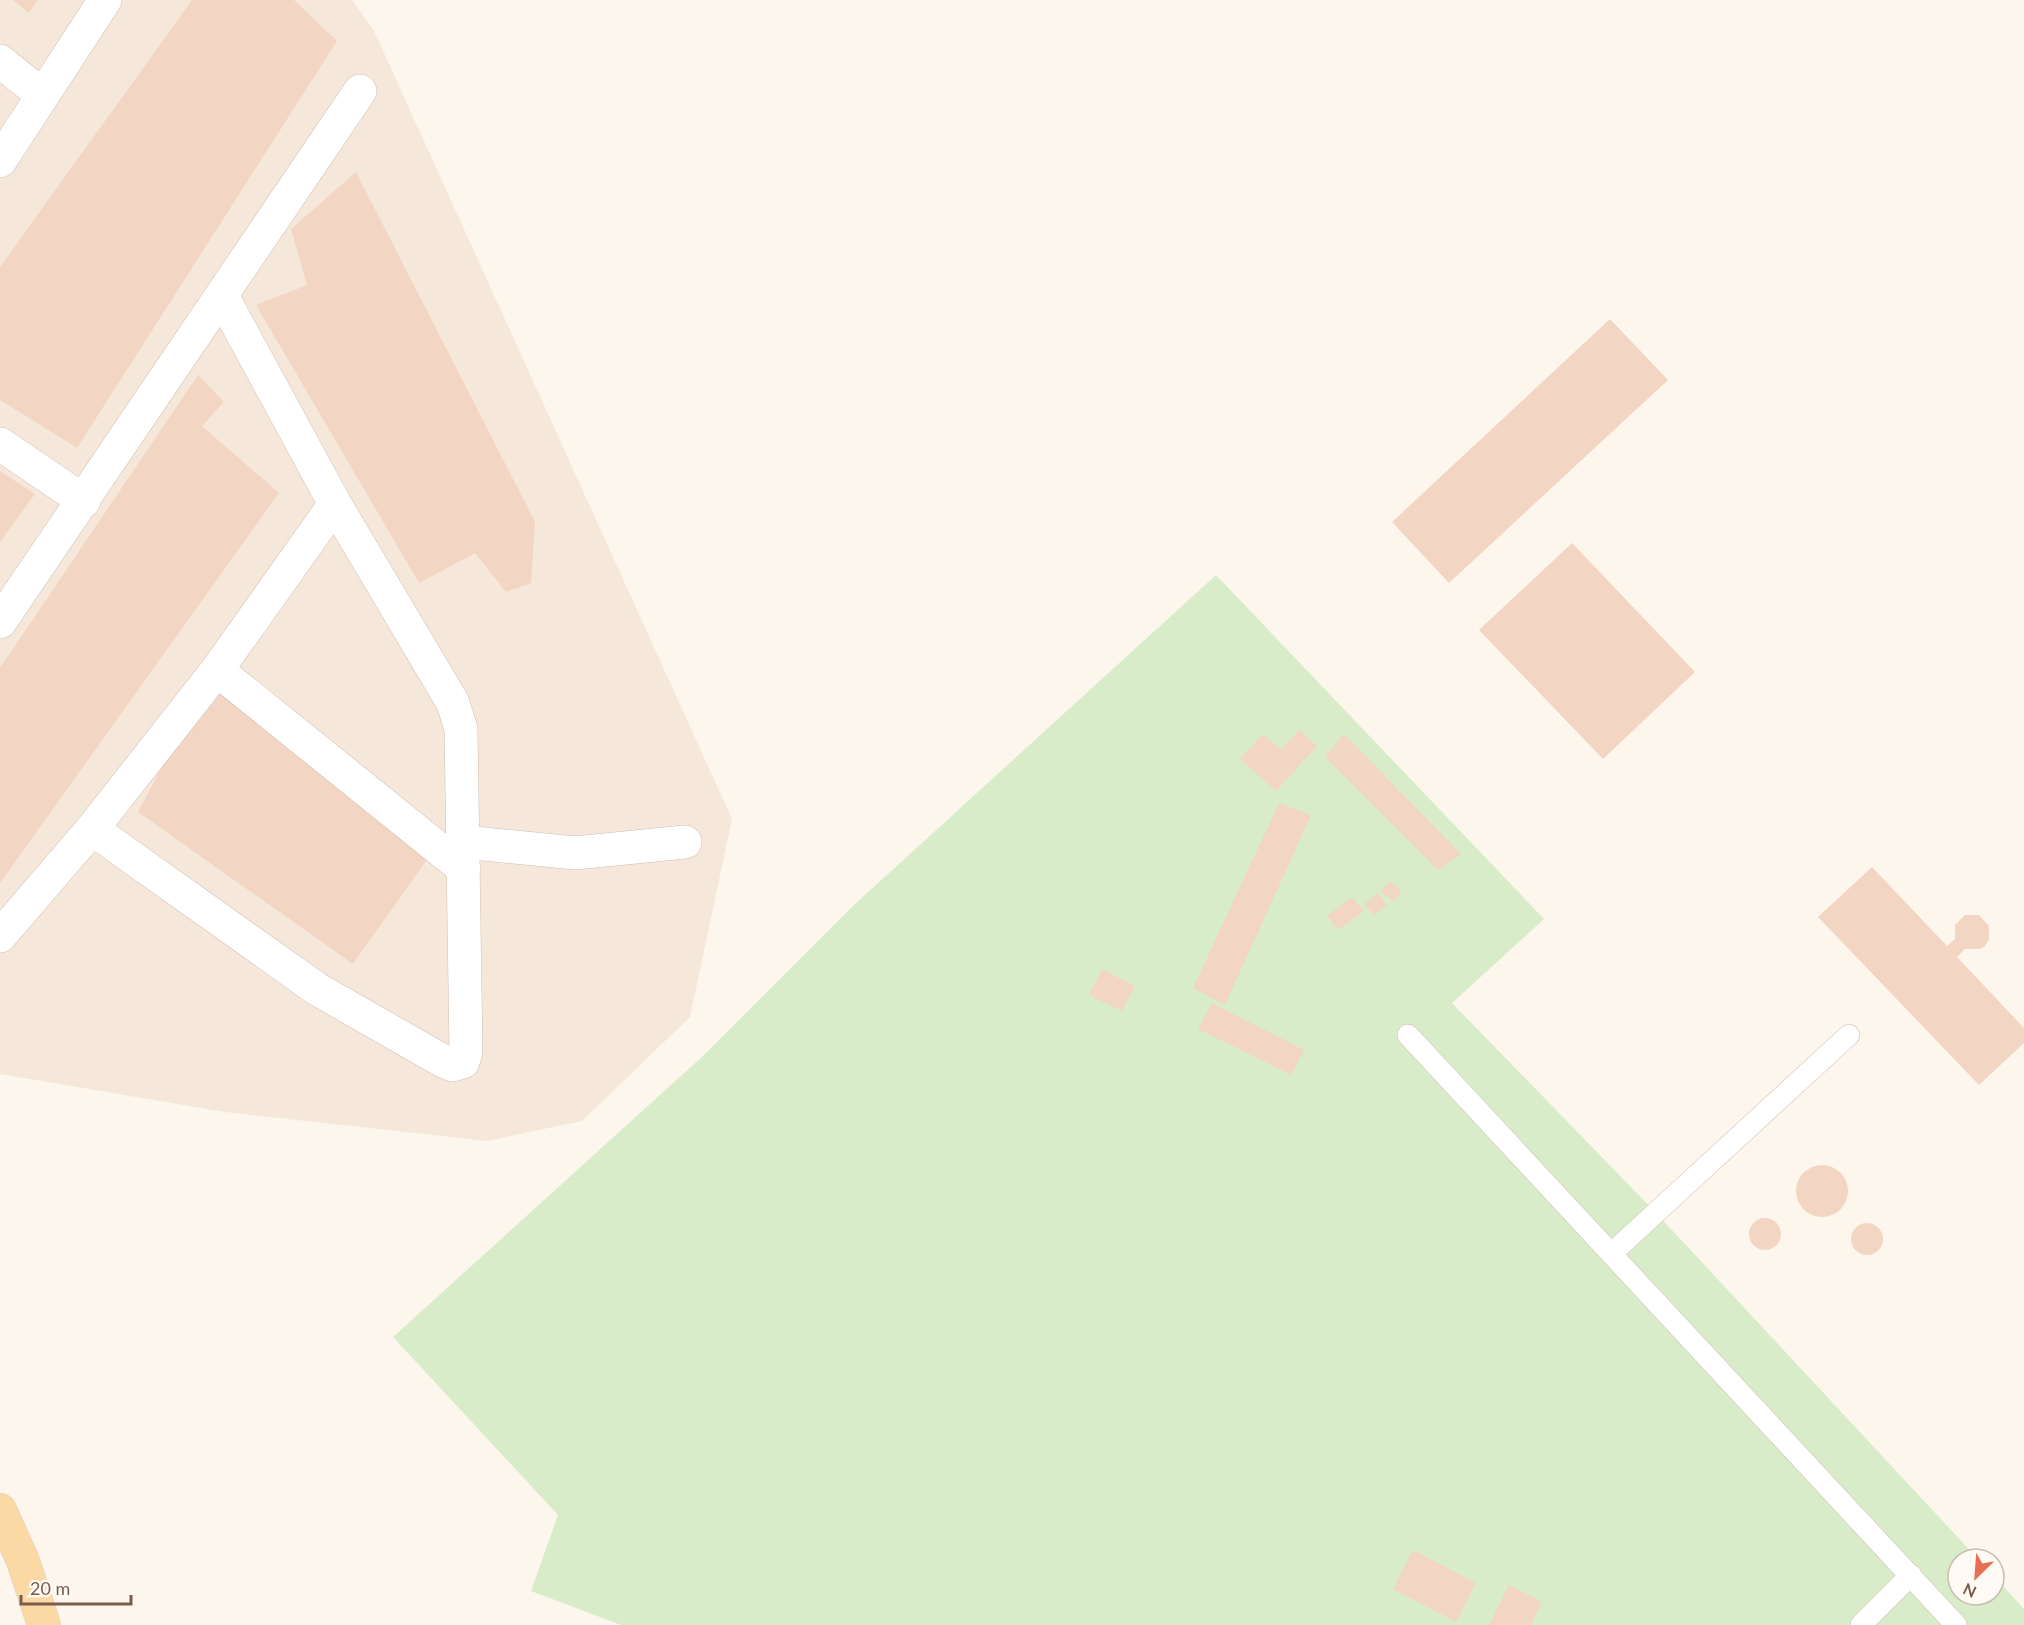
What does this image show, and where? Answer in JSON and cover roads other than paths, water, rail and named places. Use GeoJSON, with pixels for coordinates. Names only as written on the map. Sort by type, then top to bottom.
{"type":"FeatureCollection","features":[{"type":"Feature","properties":{"kind":"main road"},"geometry":{"type":"LineString","coordinates":[[0,1510],[22,1561],[44,1625]]}},
{"type":"Feature","properties":{"kind":"street"},"geometry":{"type":"LineString","coordinates":[[0,161],[105,0]]}},
{"type":"Feature","properties":{"kind":"street"},"geometry":{"type":"LineString","coordinates":[[0,61],[42,95]]}},
{"type":"Feature","properties":{"kind":"street"},"geometry":{"type":"LineString","coordinates":[[0,622],[360,91]]}},
{"type":"Feature","properties":{"kind":"street"},"geometry":{"type":"LineString","coordinates":[[92,829],[317,989],[452,1065],[463,1062],[466,1052],[461,729],[453,703],[335,504],[222,296]]}},
{"type":"Feature","properties":{"kind":"street"},"geometry":{"type":"LineString","coordinates":[[0,444],[84,501]]}},
{"type":"Feature","properties":{"kind":"street"},"geometry":{"type":"LineString","coordinates":[[0,936],[92,829],[217,670],[335,504]]}},
{"type":"Feature","properties":{"kind":"street"},"geometry":{"type":"LineString","coordinates":[[217,670],[464,856],[575,853],[685,842]]}},
{"type":"Feature","properties":{"kind":"lane"},"geometry":{"type":"LineString","coordinates":[[1408,1035],[1956,1625]]}},
{"type":"Feature","properties":{"kind":"lane"},"geometry":{"type":"LineString","coordinates":[[1612,1253],[1849,1035]]}},
{"type":"Feature","properties":{"kind":"lane"},"geometry":{"type":"LineString","coordinates":[[1861,1625],[1911,1575]]}}]}
